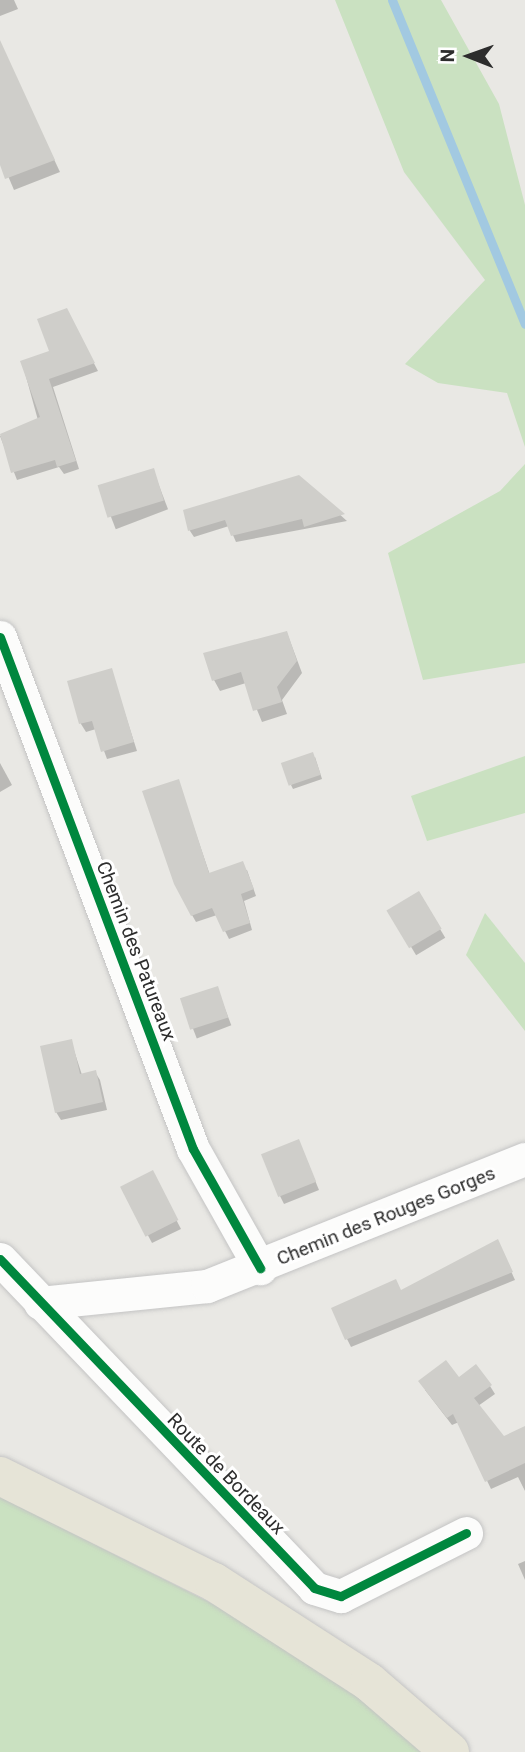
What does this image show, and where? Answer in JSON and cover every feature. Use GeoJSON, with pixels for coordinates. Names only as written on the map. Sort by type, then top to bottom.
{"type":"FeatureCollection","features":[{"type":"Feature","properties":{"kind":"main road"},"geometry":{"type":"LineString","coordinates":[[0,1476],[214,1583],[369,1682],[450,1752]]}},
{"type":"Feature","properties":{"kind":"street","name":"Chemin des Patureaux"},"geometry":{"type":"LineString","coordinates":[[0,637],[193,1149],[260,1268]]}},
{"type":"Feature","properties":{"kind":"street","name":"Chemin des Rouges Gorges"},"geometry":{"type":"LineString","coordinates":[[40,1303],[208,1286],[260,1268],[525,1159]]}},
{"type":"Feature","properties":{"kind":"street","name":"Route de Bordeaux"},"geometry":{"type":"LineString","coordinates":[[0,1259],[314,1588],[341,1596],[466,1533]]}},
{"type":"Feature","properties":{"kind":"green space"},"geometry":{"type":"Polygon","coordinates":[[[335,0],[441,0],[499,104],[525,205],[525,447],[507,393],[438,383],[405,364],[485,280],[404,172],[335,0]]]}},
{"type":"Feature","properties":{"kind":"green space"},"geometry":{"type":"Polygon","coordinates":[[[525,464],[525,663],[423,680],[388,553],[500,491],[525,464]]]}},
{"type":"Feature","properties":{"kind":"green space"},"geometry":{"type":"Polygon","coordinates":[[[525,756],[525,813],[427,841],[411,796],[525,756]]]}},
{"type":"Feature","properties":{"kind":"green space"},"geometry":{"type":"Polygon","coordinates":[[[485,913],[525,963],[525,1031],[466,955],[485,913]]]}},
{"type":"Feature","properties":{"kind":"green space"},"geometry":{"type":"Polygon","coordinates":[[[0,1497],[217,1606],[376,1705],[423,1752],[0,1752],[0,1497]]]}},
{"type":"Feature","properties":{"kind":"building"},"geometry":{"type":"Polygon","coordinates":[[[0,40],[55,160],[5,179],[0,165],[0,40]]]}},
{"type":"Feature","properties":{"kind":"building"},"geometry":{"type":"Polygon","coordinates":[[[67,308],[95,363],[49,379],[76,461],[57,467],[55,460],[11,473],[0,434],[40,417],[20,361],[49,351],[37,319],[67,308]]]}},
{"type":"Feature","properties":{"kind":"building"},"geometry":{"type":"Polygon","coordinates":[[[154,468],[164,501],[108,518],[98,485],[154,468]]]}},
{"type":"Feature","properties":{"kind":"building"},"geometry":{"type":"Polygon","coordinates":[[[299,475],[345,514],[304,527],[302,519],[231,536],[225,520],[188,531],[183,510],[299,475]]]}},
{"type":"Feature","properties":{"kind":"building"},"geometry":{"type":"Polygon","coordinates":[[[287,631],[297,661],[277,687],[282,702],[253,711],[241,672],[212,681],[203,653],[287,631]]]}},
{"type":"Feature","properties":{"kind":"building"},"geometry":{"type":"Polygon","coordinates":[[[112,668],[134,742],[101,752],[92,721],[79,724],[67,681],[112,668]]]}},
{"type":"Feature","properties":{"kind":"building"},"geometry":{"type":"Polygon","coordinates":[[[313,752],[321,775],[289,786],[281,763],[313,752]]]}},
{"type":"Feature","properties":{"kind":"building"},"geometry":{"type":"Polygon","coordinates":[[[179,779],[209,873],[243,861],[254,889],[241,894],[250,923],[223,932],[212,908],[191,916],[174,884],[142,791],[179,779]]]}},
{"type":"Feature","properties":{"kind":"building"},"geometry":{"type":"Polygon","coordinates":[[[419,891],[442,929],[409,948],[386,911],[419,891]]]}},
{"type":"Feature","properties":{"kind":"building"},"geometry":{"type":"Polygon","coordinates":[[[218,986],[228,1017],[190,1030],[180,998],[218,986]]]}},
{"type":"Feature","properties":{"kind":"building"},"geometry":{"type":"Polygon","coordinates":[[[72,1039],[80,1074],[96,1070],[103,1102],[55,1113],[40,1046],[72,1039]]]}},
{"type":"Feature","properties":{"kind":"building"},"geometry":{"type":"Polygon","coordinates":[[[299,1139],[316,1182],[278,1197],[261,1154],[299,1139]]]}},
{"type":"Feature","properties":{"kind":"building"},"geometry":{"type":"Polygon","coordinates":[[[153,1170],[178,1220],[145,1237],[120,1187],[153,1170]]]}},
{"type":"Feature","properties":{"kind":"building"},"geometry":{"type":"Polygon","coordinates":[[[498,1239],[513,1272],[345,1340],[331,1308],[396,1279],[401,1290],[498,1239]]]}},
{"type":"Feature","properties":{"kind":"building"},"geometry":{"type":"Polygon","coordinates":[[[446,1360],[459,1377],[476,1364],[492,1385],[474,1398],[504,1436],[525,1426],[525,1463],[485,1482],[453,1414],[447,1418],[418,1381],[446,1360]]]}},
{"type":"Feature","properties":{"kind":"waterway"},"geometry":{"type":"LineString","coordinates":[[392,0],[525,324]]}},
{"type":"Feature","properties":{"kind":"cycle path"},"geometry":{"type":"LineString","coordinates":[[0,637],[193,1149],[260,1268]]}},
{"type":"Feature","properties":{"kind":"cycle path"},"geometry":{"type":"LineString","coordinates":[[0,1259],[314,1588],[341,1596],[466,1533]]}}]}
